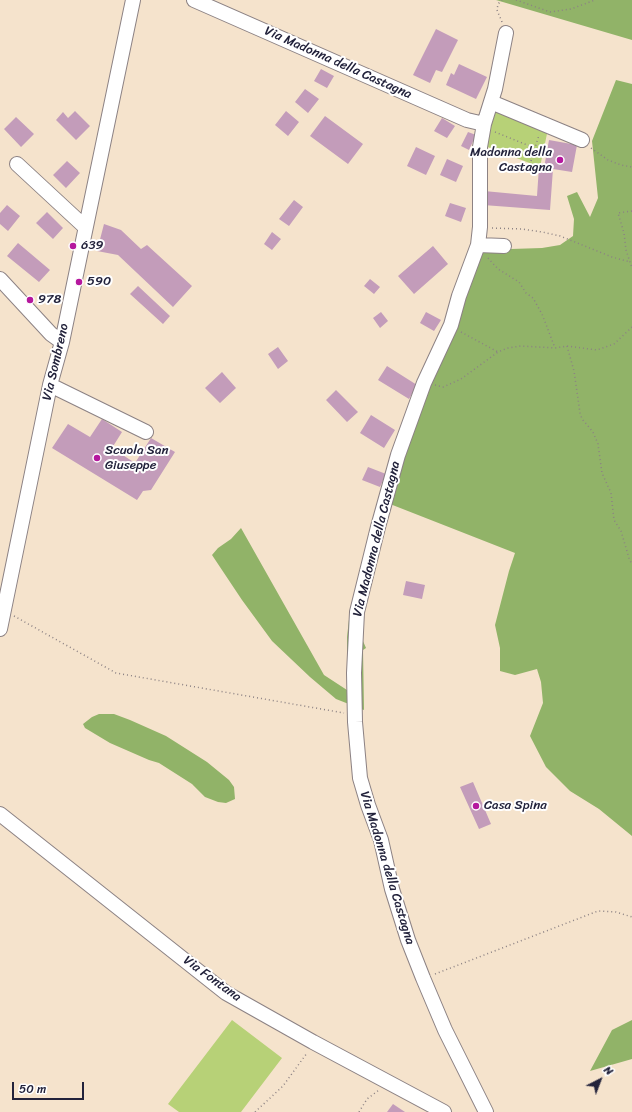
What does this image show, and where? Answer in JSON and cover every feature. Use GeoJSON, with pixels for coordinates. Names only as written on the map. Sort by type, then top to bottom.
{"type":"FeatureCollection","features":[{"type":"Feature","properties":{"kind":"street","name":"Via Sombreno"},"geometry":{"type":"LineString","coordinates":[[0,629],[50,385],[62,342],[134,0]]}},
{"type":"Feature","properties":{"kind":"street","name":"Via Madonna della Castagna"},"geometry":{"type":"LineString","coordinates":[[194,0],[467,120],[484,126]]}},
{"type":"Feature","properties":{"kind":"street","name":"Via Madonna della Castagna"},"geometry":{"type":"LineString","coordinates":[[486,1112],[445,1030],[423,978],[406,933],[392,889],[381,840],[360,778],[355,712],[354,673],[357,612],[398,455],[424,383],[451,326],[459,296],[477,248],[480,227],[480,147],[506,33]]}},
{"type":"Feature","properties":{"kind":"street"},"geometry":{"type":"LineString","coordinates":[[493,95],[557,130],[582,140]]}},
{"type":"Feature","properties":{"kind":"street"},"geometry":{"type":"LineString","coordinates":[[18,164],[85,227]]}},
{"type":"Feature","properties":{"kind":"street"},"geometry":{"type":"LineString","coordinates":[[477,248],[504,246]]}},
{"type":"Feature","properties":{"kind":"street"},"geometry":{"type":"LineString","coordinates":[[0,279],[46,329],[62,342]]}},
{"type":"Feature","properties":{"kind":"street"},"geometry":{"type":"LineString","coordinates":[[50,385],[146,432]]}},
{"type":"Feature","properties":{"kind":"street","name":"Via Fontana"},"geometry":{"type":"LineString","coordinates":[[0,814],[226,993],[313,1042],[444,1112]]}},
{"type":"Feature","properties":{"kind":"path"},"geometry":{"type":"LineString","coordinates":[[502,0],[498,4],[498,10],[506,33]]}},
{"type":"Feature","properties":{"kind":"path"},"geometry":{"type":"LineString","coordinates":[[516,0],[550,12],[571,9],[595,0]]}},
{"type":"Feature","properties":{"kind":"path"},"geometry":{"type":"LineString","coordinates":[[484,126],[547,153]]}},
{"type":"Feature","properties":{"kind":"path"},"geometry":{"type":"LineString","coordinates":[[532,161],[541,130],[557,130]]}},
{"type":"Feature","properties":{"kind":"path"},"geometry":{"type":"LineString","coordinates":[[582,140],[608,160],[632,167]]}},
{"type":"Feature","properties":{"kind":"path"},"geometry":{"type":"LineString","coordinates":[[632,211],[618,213],[624,233],[626,250],[632,268]]}},
{"type":"Feature","properties":{"kind":"path"},"geometry":{"type":"LineString","coordinates":[[480,227],[522,229],[560,236],[612,257],[630,262]]}},
{"type":"Feature","properties":{"kind":"path"},"geometry":{"type":"LineString","coordinates":[[477,248],[498,269],[519,282],[526,293],[533,298],[542,314],[555,348]]}},
{"type":"Feature","properties":{"kind":"path"},"geometry":{"type":"LineString","coordinates":[[451,326],[470,338],[498,352]]}},
{"type":"Feature","properties":{"kind":"path"},"geometry":{"type":"LineString","coordinates":[[424,383],[444,387],[461,379],[498,352],[508,348],[520,346],[555,348],[567,346],[597,350],[614,344],[632,327]]}},
{"type":"Feature","properties":{"kind":"path"},"geometry":{"type":"LineString","coordinates":[[567,346],[574,372],[580,413],[582,419],[593,432],[598,444],[602,473],[611,493],[614,520],[621,531],[632,564]]}},
{"type":"Feature","properties":{"kind":"path"},"geometry":{"type":"LineString","coordinates":[[4,610],[116,673],[214,689],[277,702],[349,714],[355,712]]}},
{"type":"Feature","properties":{"kind":"path"},"geometry":{"type":"LineString","coordinates":[[423,978],[598,910],[616,912],[632,917]]}},
{"type":"Feature","properties":{"kind":"path"},"geometry":{"type":"LineString","coordinates":[[255,1112],[283,1086],[305,1056],[313,1042]]}},
{"type":"Feature","properties":{"kind":"path"},"geometry":{"type":"LineString","coordinates":[[359,1112],[367,1099],[380,1090]]}},
{"type":"Feature","properties":{"kind":"green space"},"geometry":{"type":"Polygon","coordinates":[[[496,0],[632,0],[632,40],[496,0]]]}},
{"type":"Feature","properties":{"kind":"green space"},"geometry":{"type":"Polygon","coordinates":[[[616,80],[632,84],[632,836],[599,809],[570,791],[546,767],[530,736],[543,703],[541,682],[537,669],[515,675],[500,671],[500,648],[495,625],[515,553],[390,504],[407,446],[483,253],[560,245],[573,236],[574,219],[567,196],[577,192],[590,217],[598,198],[592,141],[616,80]]]}},
{"type":"Feature","properties":{"kind":"green space"},"geometry":{"type":"Polygon","coordinates":[[[495,109],[548,129],[540,167],[485,146],[495,109]]]}},
{"type":"Feature","properties":{"kind":"green space"},"geometry":{"type":"Polygon","coordinates":[[[241,528],[324,675],[347,690],[347,637],[350,611],[366,648],[363,650],[364,710],[336,699],[310,677],[272,641],[242,600],[212,555],[218,548],[231,539],[241,528]]]}},
{"type":"Feature","properties":{"kind":"green space"},"geometry":{"type":"Polygon","coordinates":[[[99,714],[114,714],[166,736],[207,762],[229,780],[234,787],[235,799],[226,803],[218,802],[205,797],[192,784],[159,763],[110,743],[85,728],[83,724],[99,714]]]}},
{"type":"Feature","properties":{"kind":"green space"},"geometry":{"type":"Polygon","coordinates":[[[232,1020],[282,1058],[241,1112],[179,1112],[168,1104],[232,1020]]]}},
{"type":"Feature","properties":{"kind":"green space"},"geometry":{"type":"Polygon","coordinates":[[[632,1020],[632,1059],[590,1071],[612,1030],[632,1020]]]}},
{"type":"Feature","properties":{"kind":"building"},"geometry":{"type":"Polygon","coordinates":[[[436,29],[458,40],[442,72],[436,70],[430,83],[413,75],[436,29]]]}},
{"type":"Feature","properties":{"kind":"building"},"geometry":{"type":"Polygon","coordinates":[[[459,64],[487,77],[476,99],[446,85],[451,73],[454,75],[459,64]]]}},
{"type":"Feature","properties":{"kind":"building"},"geometry":{"type":"Polygon","coordinates":[[[321,69],[334,76],[327,88],[314,81],[321,69]]]}},
{"type":"Feature","properties":{"kind":"building"},"geometry":{"type":"Polygon","coordinates":[[[305,89],[319,99],[308,113],[295,102],[305,89]]]}},
{"type":"Feature","properties":{"kind":"building"},"geometry":{"type":"Polygon","coordinates":[[[75,111],[90,126],[76,140],[56,120],[63,112],[68,118],[75,111]]]}},
{"type":"Feature","properties":{"kind":"building"},"geometry":{"type":"Polygon","coordinates":[[[286,111],[299,122],[288,136],[275,125],[286,111]]]}},
{"type":"Feature","properties":{"kind":"building"},"geometry":{"type":"Polygon","coordinates":[[[325,116],[363,144],[348,164],[310,136],[325,116]]]}},
{"type":"Feature","properties":{"kind":"building"},"geometry":{"type":"Polygon","coordinates":[[[16,117],[34,134],[21,147],[4,129],[16,117]]]}},
{"type":"Feature","properties":{"kind":"building"},"geometry":{"type":"Polygon","coordinates":[[[442,118],[455,126],[447,138],[434,131],[442,118]]]}},
{"type":"Feature","properties":{"kind":"building"},"geometry":{"type":"Polygon","coordinates":[[[468,132],[476,135],[469,150],[461,146],[468,132]]]}},
{"type":"Feature","properties":{"kind":"building"},"geometry":{"type":"Polygon","coordinates":[[[549,140],[577,145],[572,172],[553,169],[550,210],[483,205],[484,191],[537,196],[539,167],[544,168],[549,140]]]}},
{"type":"Feature","properties":{"kind":"building"},"geometry":{"type":"Polygon","coordinates":[[[416,147],[435,156],[426,175],[407,166],[416,147]]]}},
{"type":"Feature","properties":{"kind":"building"},"geometry":{"type":"Polygon","coordinates":[[[447,159],[463,166],[456,182],[440,175],[447,159]]]}},
{"type":"Feature","properties":{"kind":"building"},"geometry":{"type":"Polygon","coordinates":[[[67,161],[80,173],[66,188],[53,175],[67,161]]]}},
{"type":"Feature","properties":{"kind":"building"},"geometry":{"type":"Polygon","coordinates":[[[294,200],[303,207],[289,226],[279,219],[294,200]]]}},
{"type":"Feature","properties":{"kind":"building"},"geometry":{"type":"Polygon","coordinates":[[[450,203],[466,208],[461,222],[445,216],[450,203]]]}},
{"type":"Feature","properties":{"kind":"building"},"geometry":{"type":"Polygon","coordinates":[[[7,205],[20,216],[8,231],[0,224],[0,213],[7,205]]]}},
{"type":"Feature","properties":{"kind":"building"},"geometry":{"type":"Polygon","coordinates":[[[47,212],[63,228],[53,239],[36,223],[47,212]]]}},
{"type":"Feature","properties":{"kind":"building"},"geometry":{"type":"Polygon","coordinates":[[[104,224],[121,230],[141,249],[147,245],[192,286],[173,307],[118,255],[97,251],[104,224]]]}},
{"type":"Feature","properties":{"kind":"building"},"geometry":{"type":"Polygon","coordinates":[[[272,232],[281,239],[272,250],[264,244],[272,232]]]}},
{"type":"Feature","properties":{"kind":"building"},"geometry":{"type":"Polygon","coordinates":[[[18,243],[50,270],[39,282],[7,256],[18,243]]]}},
{"type":"Feature","properties":{"kind":"building"},"geometry":{"type":"Polygon","coordinates":[[[433,246],[448,264],[414,294],[398,276],[433,246]]]}},
{"type":"Feature","properties":{"kind":"building"},"geometry":{"type":"Polygon","coordinates":[[[370,279],[380,287],[374,294],[364,286],[370,279]]]}},
{"type":"Feature","properties":{"kind":"building"},"geometry":{"type":"Polygon","coordinates":[[[138,286],[170,316],[163,324],[130,294],[138,286]]]}},
{"type":"Feature","properties":{"kind":"building"},"geometry":{"type":"Polygon","coordinates":[[[381,312],[388,321],[380,328],[373,318],[381,312]]]}},
{"type":"Feature","properties":{"kind":"building"},"geometry":{"type":"Polygon","coordinates":[[[426,312],[441,320],[434,331],[420,323],[426,312]]]}},
{"type":"Feature","properties":{"kind":"building"},"geometry":{"type":"Polygon","coordinates":[[[278,347],[288,361],[278,369],[268,354],[278,347]]]}},
{"type":"Feature","properties":{"kind":"building"},"geometry":{"type":"Polygon","coordinates":[[[387,366],[417,385],[409,399],[378,380],[387,366]]]}},
{"type":"Feature","properties":{"kind":"building"},"geometry":{"type":"Polygon","coordinates":[[[222,372],[236,388],[220,403],[205,388],[222,372]]]}},
{"type":"Feature","properties":{"kind":"building"},"geometry":{"type":"Polygon","coordinates":[[[336,390],[358,412],[347,422],[326,400],[336,390]]]}},
{"type":"Feature","properties":{"kind":"building"},"geometry":{"type":"Polygon","coordinates":[[[371,415],[395,430],[384,448],[360,433],[371,415]]]}},
{"type":"Feature","properties":{"kind":"building","name":"Scuola San Giuseppe"},"geometry":{"type":"Polygon","coordinates":[[[102,419],[122,432],[112,448],[135,463],[151,438],[175,452],[151,490],[143,491],[137,500],[52,448],[68,424],[90,437],[102,419]]]}},
{"type":"Feature","properties":{"kind":"building"},"geometry":{"type":"Polygon","coordinates":[[[368,467],[386,474],[380,487],[362,480],[368,467]]]}},
{"type":"Feature","properties":{"kind":"building"},"geometry":{"type":"Polygon","coordinates":[[[406,581],[425,585],[422,599],[403,595],[406,581]]]}},
{"type":"Feature","properties":{"kind":"building","name":"Casa Spina"},"geometry":{"type":"Polygon","coordinates":[[[473,782],[491,824],[479,829],[460,787],[473,782]]]}},
{"type":"Feature","properties":{"kind":"building"},"geometry":{"type":"Polygon","coordinates":[[[393,1104],[405,1112],[387,1112],[393,1104]]]}},
{"type":"Feature","properties":{"kind":"place","name":"Madonna della Castagna"},"geometry":{"type":"Point","coordinates":[560,160]}},
{"type":"Feature","properties":{"kind":"place","name":"639"},"geometry":{"type":"Point","coordinates":[73,246]}},
{"type":"Feature","properties":{"kind":"place","name":"590"},"geometry":{"type":"Point","coordinates":[79,282]}},
{"type":"Feature","properties":{"kind":"place","name":"978"},"geometry":{"type":"Point","coordinates":[30,300]}},
{"type":"Feature","properties":{"kind":"place","name":"Scuola San Giuseppe"},"geometry":{"type":"Point","coordinates":[97,458]}},
{"type":"Feature","properties":{"kind":"place","name":"Casa Spina"},"geometry":{"type":"Point","coordinates":[476,806]}}]}
